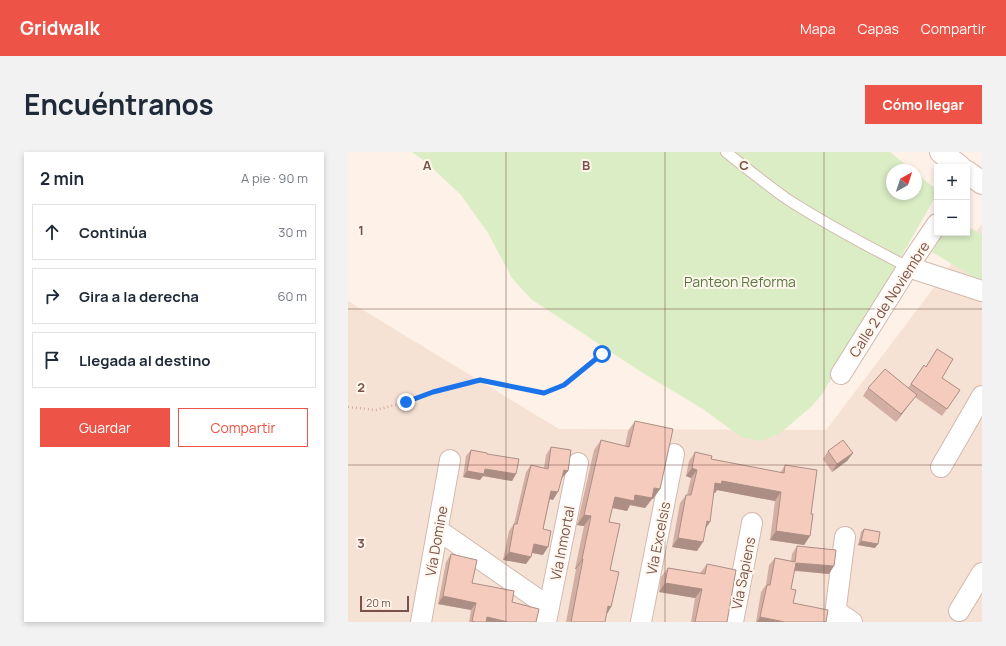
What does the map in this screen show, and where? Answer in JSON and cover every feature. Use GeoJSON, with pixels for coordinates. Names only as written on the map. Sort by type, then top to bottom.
{"type":"FeatureCollection","features":[{"type":"Feature","properties":{"kind":"street"},"geometry":{"type":"LineString","coordinates":[[941,152],[956,164]]}},
{"type":"Feature","properties":{"kind":"street","name":"Calle 2 de Noviembre"},"geometry":{"type":"LineString","coordinates":[[841,374],[934,228]]}},
{"type":"Feature","properties":{"kind":"street"},"geometry":{"type":"LineString","coordinates":[[908,267],[982,291]]}},
{"type":"Feature","properties":{"kind":"street"},"geometry":{"type":"LineString","coordinates":[[941,467],[982,396]]}},
{"type":"Feature","properties":{"kind":"street","name":"Vía Excelsis"},"geometry":{"type":"LineString","coordinates":[[641,622],[674,454]]}},
{"type":"Feature","properties":{"kind":"street","name":"Vía Domine"},"geometry":{"type":"LineString","coordinates":[[421,622],[450,460]]}},
{"type":"Feature","properties":{"kind":"street","name":"Vía Inmortal"},"geometry":{"type":"LineString","coordinates":[[547,615],[578,463]]}},
{"type":"Feature","properties":{"kind":"street","name":"Vía Sapiens"},"geometry":{"type":"LineString","coordinates":[[733,622],[752,523]]}},
{"type":"Feature","properties":{"kind":"street"},"geometry":{"type":"LineString","coordinates":[[438,530],[547,615]]}},
{"type":"Feature","properties":{"kind":"street"},"geometry":{"type":"LineString","coordinates":[[845,537],[835,616],[852,622]]}},
{"type":"Feature","properties":{"kind":"street"},"geometry":{"type":"LineString","coordinates":[[959,611],[982,573]]}},
{"type":"Feature","properties":{"kind":"lane"},"geometry":{"type":"LineString","coordinates":[[726,152],[771,187],[811,214],[857,241],[908,267]]}},
{"type":"Feature","properties":{"kind":"path"},"geometry":{"type":"LineString","coordinates":[[348,408],[376,410],[406,402],[433,392],[480,380],[544,393],[564,385],[602,354]]}},
{"type":"Feature","properties":{"kind":"shaded area"},"geometry":{"type":"Polygon","coordinates":[[[982,224],[982,622],[348,622],[348,301],[559,429],[826,430],[982,224]]]}},
{"type":"Feature","properties":{"kind":"green space","name":"Panteon Reforma"},"geometry":{"type":"Polygon","coordinates":[[[412,152],[890,152],[905,164],[886,164],[886,200],[922,200],[922,178],[934,188],[934,199],[823,393],[812,406],[779,434],[761,441],[741,437],[703,409],[638,370],[531,299],[512,278],[488,233],[461,195],[426,162],[412,152]]]}},
{"type":"Feature","properties":{"kind":"green space"},"geometry":{"type":"Polygon","coordinates":[[[970,228],[982,235],[982,282],[932,252],[941,236],[970,236],[970,228]]]}},
{"type":"Feature","properties":{"kind":"building"},"geometry":{"type":"Polygon","coordinates":[[[937,349],[953,359],[942,378],[960,390],[947,409],[911,384],[924,365],[926,367],[937,349]]]}},
{"type":"Feature","properties":{"kind":"building"},"geometry":{"type":"Polygon","coordinates":[[[885,369],[917,395],[901,414],[868,388],[885,369]]]}},
{"type":"Feature","properties":{"kind":"building"},"geometry":{"type":"Polygon","coordinates":[[[635,421],[673,429],[660,489],[654,488],[652,498],[635,495],[634,501],[615,497],[609,522],[620,524],[610,570],[619,572],[611,607],[608,606],[605,622],[571,622],[591,516],[584,515],[601,440],[629,447],[635,421]]]}},
{"type":"Feature","properties":{"kind":"building"},"geometry":{"type":"Polygon","coordinates":[[[843,440],[853,453],[837,464],[828,451],[843,440]]]}},
{"type":"Feature","properties":{"kind":"building"},"geometry":{"type":"Polygon","coordinates":[[[551,447],[571,450],[568,471],[564,470],[558,492],[551,491],[543,529],[551,531],[548,547],[534,544],[531,557],[509,552],[514,524],[517,524],[531,465],[548,469],[551,447]]]}},
{"type":"Feature","properties":{"kind":"building"},"geometry":{"type":"Polygon","coordinates":[[[471,450],[519,459],[516,474],[485,469],[484,474],[467,471],[471,450]]]}},
{"type":"Feature","properties":{"kind":"building"},"geometry":{"type":"Polygon","coordinates":[[[695,452],[712,456],[711,459],[784,473],[785,465],[817,470],[811,514],[813,514],[810,536],[776,531],[781,492],[722,481],[721,484],[715,483],[710,522],[707,521],[703,542],[678,538],[686,495],[691,495],[697,470],[692,468],[695,452]]]}},
{"type":"Feature","properties":{"kind":"building"},"geometry":{"type":"Polygon","coordinates":[[[864,529],[880,532],[878,544],[861,541],[864,529]]]}},
{"type":"Feature","properties":{"kind":"building"},"geometry":{"type":"Polygon","coordinates":[[[797,546],[836,550],[834,566],[796,563],[791,589],[796,590],[793,603],[828,610],[826,622],[785,622],[760,617],[767,585],[770,585],[775,558],[795,562],[797,546]]]}},
{"type":"Feature","properties":{"kind":"building"},"geometry":{"type":"Polygon","coordinates":[[[451,554],[477,560],[472,583],[514,591],[512,602],[539,609],[536,622],[508,622],[487,617],[486,622],[472,621],[476,603],[443,596],[451,554]]]}},
{"type":"Feature","properties":{"kind":"building"},"geometry":{"type":"Polygon","coordinates":[[[707,564],[736,570],[727,622],[695,622],[702,589],[665,583],[668,568],[705,574],[707,564]]]}},
{"type":"Feature","properties":{"kind":"route"},"geometry":{"type":"LineString","coordinates":[[406,402],[433,392],[480,380],[544,393],[564,385],[602,354]]}}]}
